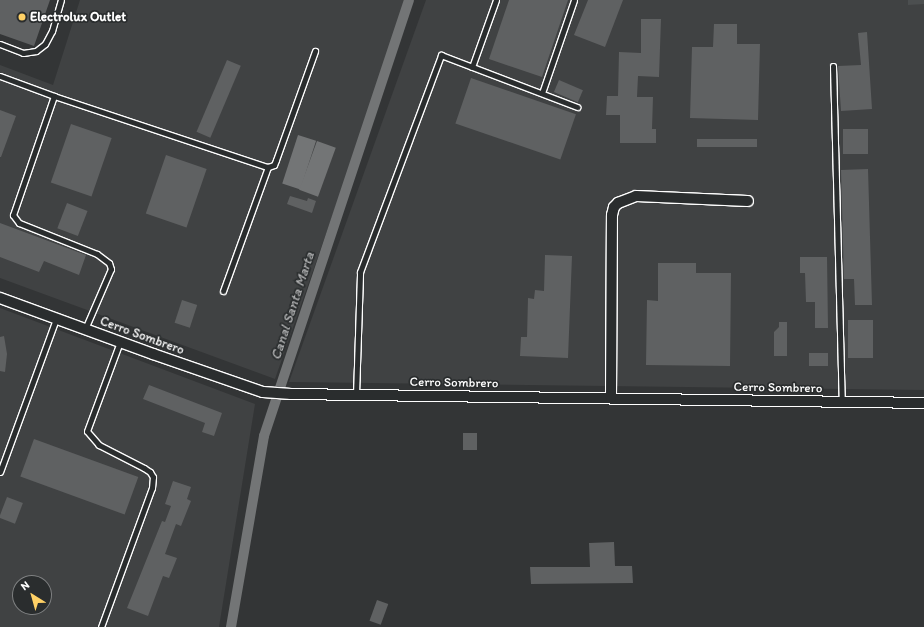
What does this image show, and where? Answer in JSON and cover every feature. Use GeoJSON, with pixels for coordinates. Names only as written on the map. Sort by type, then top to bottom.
{"type":"FeatureCollection","features":[{"type":"Feature","properties":{"kind":"street"},"geometry":{"type":"LineString","coordinates":[[611,398],[612,216],[614,207],[618,203],[636,196],[748,201]]}},
{"type":"Feature","properties":{"kind":"street","name":"Cerro Sombrero"},"geometry":{"type":"LineString","coordinates":[[0,298],[263,392],[286,394],[924,403]]}},
{"type":"Feature","properties":{"kind":"lane"},"geometry":{"type":"LineString","coordinates":[[0,44],[23,53],[36,51],[45,44],[52,31],[61,0]]}},
{"type":"Feature","properties":{"kind":"lane"},"geometry":{"type":"LineString","coordinates":[[472,67],[496,0]]}},
{"type":"Feature","properties":{"kind":"lane"},"geometry":{"type":"LineString","coordinates":[[542,93],[574,0]]}},
{"type":"Feature","properties":{"kind":"lane"},"geometry":{"type":"LineString","coordinates":[[0,76],[54,96],[268,167],[274,165],[315,51]]}},
{"type":"Feature","properties":{"kind":"lane"},"geometry":{"type":"LineString","coordinates":[[356,395],[360,272],[441,55],[577,107]]}},
{"type":"Feature","properties":{"kind":"lane"},"geometry":{"type":"LineString","coordinates":[[833,66],[842,402]]}},
{"type":"Feature","properties":{"kind":"lane"},"geometry":{"type":"LineString","coordinates":[[54,96],[13,215],[19,222],[97,254],[109,263],[111,269],[86,329]]}},
{"type":"Feature","properties":{"kind":"lane"},"geometry":{"type":"LineString","coordinates":[[223,291],[268,167]]}},
{"type":"Feature","properties":{"kind":"lane"},"geometry":{"type":"LineString","coordinates":[[0,472],[56,319]]}},
{"type":"Feature","properties":{"kind":"lane"},"geometry":{"type":"LineString","coordinates":[[101,627],[152,488],[153,477],[150,472],[144,468],[99,445],[87,430],[120,342]]}},
{"type":"Feature","properties":{"kind":"shaded area"},"geometry":{"type":"Polygon","coordinates":[[[80,0],[408,0],[275,379],[0,278],[0,65],[53,85],[80,0]]]}},
{"type":"Feature","properties":{"kind":"shaded area"},"geometry":{"type":"Polygon","coordinates":[[[426,0],[924,0],[924,390],[289,382],[426,0]]]}},
{"type":"Feature","properties":{"kind":"shaded area"},"geometry":{"type":"Polygon","coordinates":[[[908,0],[924,0],[924,4],[908,5],[908,0]]]}},
{"type":"Feature","properties":{"kind":"shaded area"},"geometry":{"type":"Polygon","coordinates":[[[298,135],[316,141],[300,189],[282,184],[298,135]]]}},
{"type":"Feature","properties":{"kind":"shaded area"},"geometry":{"type":"Polygon","coordinates":[[[317,141],[336,148],[318,197],[299,190],[317,141]]]}},
{"type":"Feature","properties":{"kind":"shaded area"},"geometry":{"type":"Polygon","coordinates":[[[0,308],[255,404],[219,627],[0,627],[0,308]]]}},
{"type":"Feature","properties":{"kind":"building","name":"Electrolux Outlet"},"geometry":{"type":"Polygon","coordinates":[[[0,0],[50,0],[34,46],[0,34],[0,0]]]}},
{"type":"Feature","properties":{"kind":"building"},"geometry":{"type":"Polygon","coordinates":[[[509,0],[568,0],[542,77],[489,59],[509,0]]]}},
{"type":"Feature","properties":{"kind":"building"},"geometry":{"type":"Polygon","coordinates":[[[588,0],[623,0],[605,47],[574,35],[588,0]]]}},
{"type":"Feature","properties":{"kind":"building"},"geometry":{"type":"Polygon","coordinates":[[[641,19],[661,19],[659,77],[638,76],[637,97],[653,97],[652,129],[656,129],[656,143],[620,143],[620,115],[606,115],[607,96],[618,96],[619,52],[641,53],[641,19]]]}},
{"type":"Feature","properties":{"kind":"building"},"geometry":{"type":"Polygon","coordinates":[[[714,24],[737,24],[737,44],[760,44],[758,120],[690,118],[692,47],[713,47],[714,24]]]}},
{"type":"Feature","properties":{"kind":"building"},"geometry":{"type":"Polygon","coordinates":[[[867,32],[872,109],[841,111],[838,66],[861,65],[858,33],[867,32]]]}},
{"type":"Feature","properties":{"kind":"building"},"geometry":{"type":"Polygon","coordinates":[[[227,60],[241,66],[210,138],[197,132],[227,60]]]}},
{"type":"Feature","properties":{"kind":"building"},"geometry":{"type":"Polygon","coordinates":[[[471,78],[576,114],[560,160],[455,123],[471,78]]]}},
{"type":"Feature","properties":{"kind":"building"},"geometry":{"type":"Polygon","coordinates":[[[559,80],[583,90],[578,102],[554,92],[559,80]]]}},
{"type":"Feature","properties":{"kind":"building"},"geometry":{"type":"Polygon","coordinates":[[[0,110],[16,116],[1,157],[0,157],[0,110]]]}},
{"type":"Feature","properties":{"kind":"building"},"geometry":{"type":"Polygon","coordinates":[[[71,124],[112,138],[91,197],[51,183],[71,124]]]}},
{"type":"Feature","properties":{"kind":"building"},"geometry":{"type":"Polygon","coordinates":[[[843,129],[868,129],[868,154],[843,154],[843,129]]]}},
{"type":"Feature","properties":{"kind":"building"},"geometry":{"type":"Polygon","coordinates":[[[697,139],[757,139],[757,147],[697,147],[697,139]]]}},
{"type":"Feature","properties":{"kind":"building"},"geometry":{"type":"Polygon","coordinates":[[[166,155],[207,169],[186,228],[146,214],[166,155]]]}},
{"type":"Feature","properties":{"kind":"building"},"geometry":{"type":"Polygon","coordinates":[[[868,169],[872,305],[855,305],[854,279],[844,279],[841,170],[868,169]]]}},
{"type":"Feature","properties":{"kind":"building"},"geometry":{"type":"Polygon","coordinates":[[[290,196],[307,201],[308,198],[316,201],[312,213],[287,204],[290,196]]]}},
{"type":"Feature","properties":{"kind":"building"},"geometry":{"type":"Polygon","coordinates":[[[67,203],[88,211],[78,236],[57,228],[67,203]]]}},
{"type":"Feature","properties":{"kind":"building"},"geometry":{"type":"Polygon","coordinates":[[[0,223],[86,255],[79,275],[44,261],[39,272],[0,257],[0,223]]]}},
{"type":"Feature","properties":{"kind":"building"},"geometry":{"type":"Polygon","coordinates":[[[545,255],[572,256],[568,358],[520,356],[521,337],[527,337],[528,298],[534,299],[535,290],[544,291],[545,255]]]}},
{"type":"Feature","properties":{"kind":"building"},"geometry":{"type":"Polygon","coordinates":[[[800,257],[827,257],[828,328],[815,328],[815,302],[806,302],[805,273],[800,273],[800,257]]]}},
{"type":"Feature","properties":{"kind":"building"},"geometry":{"type":"Polygon","coordinates":[[[658,263],[696,263],[696,273],[731,273],[730,366],[646,365],[647,300],[658,301],[658,263]]]}},
{"type":"Feature","properties":{"kind":"building"},"geometry":{"type":"Polygon","coordinates":[[[182,300],[197,305],[190,328],[175,323],[182,300]]]}},
{"type":"Feature","properties":{"kind":"building"},"geometry":{"type":"Polygon","coordinates":[[[848,320],[873,320],[873,358],[848,358],[848,320]]]}},
{"type":"Feature","properties":{"kind":"building"},"geometry":{"type":"Polygon","coordinates":[[[779,322],[787,322],[787,356],[774,356],[774,332],[779,327],[779,322]]]}},
{"type":"Feature","properties":{"kind":"building"},"geometry":{"type":"Polygon","coordinates":[[[4,336],[7,354],[5,372],[0,371],[0,337],[4,336]]]}},
{"type":"Feature","properties":{"kind":"building"},"geometry":{"type":"Polygon","coordinates":[[[809,353],[828,353],[828,366],[809,366],[809,353]]]}},
{"type":"Feature","properties":{"kind":"building"},"geometry":{"type":"Polygon","coordinates":[[[149,385],[222,413],[214,436],[202,432],[205,423],[143,399],[149,385]]]}},
{"type":"Feature","properties":{"kind":"building"},"geometry":{"type":"Polygon","coordinates":[[[463,433],[477,433],[477,450],[463,450],[463,433]]]}},
{"type":"Feature","properties":{"kind":"building"},"geometry":{"type":"Polygon","coordinates":[[[34,439],[138,477],[125,515],[20,477],[34,439]]]}},
{"type":"Feature","properties":{"kind":"building"},"geometry":{"type":"Polygon","coordinates":[[[173,481],[191,487],[187,499],[191,501],[181,526],[176,524],[165,554],[177,558],[169,578],[163,576],[148,616],[127,608],[162,521],[165,522],[171,506],[165,504],[173,481]]]}},
{"type":"Feature","properties":{"kind":"building"},"geometry":{"type":"Polygon","coordinates":[[[7,497],[23,503],[15,524],[0,518],[7,497]]]}},
{"type":"Feature","properties":{"kind":"building"},"geometry":{"type":"Polygon","coordinates":[[[614,542],[615,566],[632,566],[633,583],[531,584],[530,567],[590,567],[589,543],[614,542]]]}},
{"type":"Feature","properties":{"kind":"building"},"geometry":{"type":"Polygon","coordinates":[[[377,600],[388,604],[381,625],[369,621],[377,600]]]}},
{"type":"Feature","properties":{"kind":"waterway","name":"Canal Santa Marta"},"geometry":{"type":"LineString","coordinates":[[231,627],[264,436],[409,0]]}},
{"type":"Feature","properties":{"kind":"place","name":"Electrolux Outlet"},"geometry":{"type":"Point","coordinates":[22,17]}}]}
